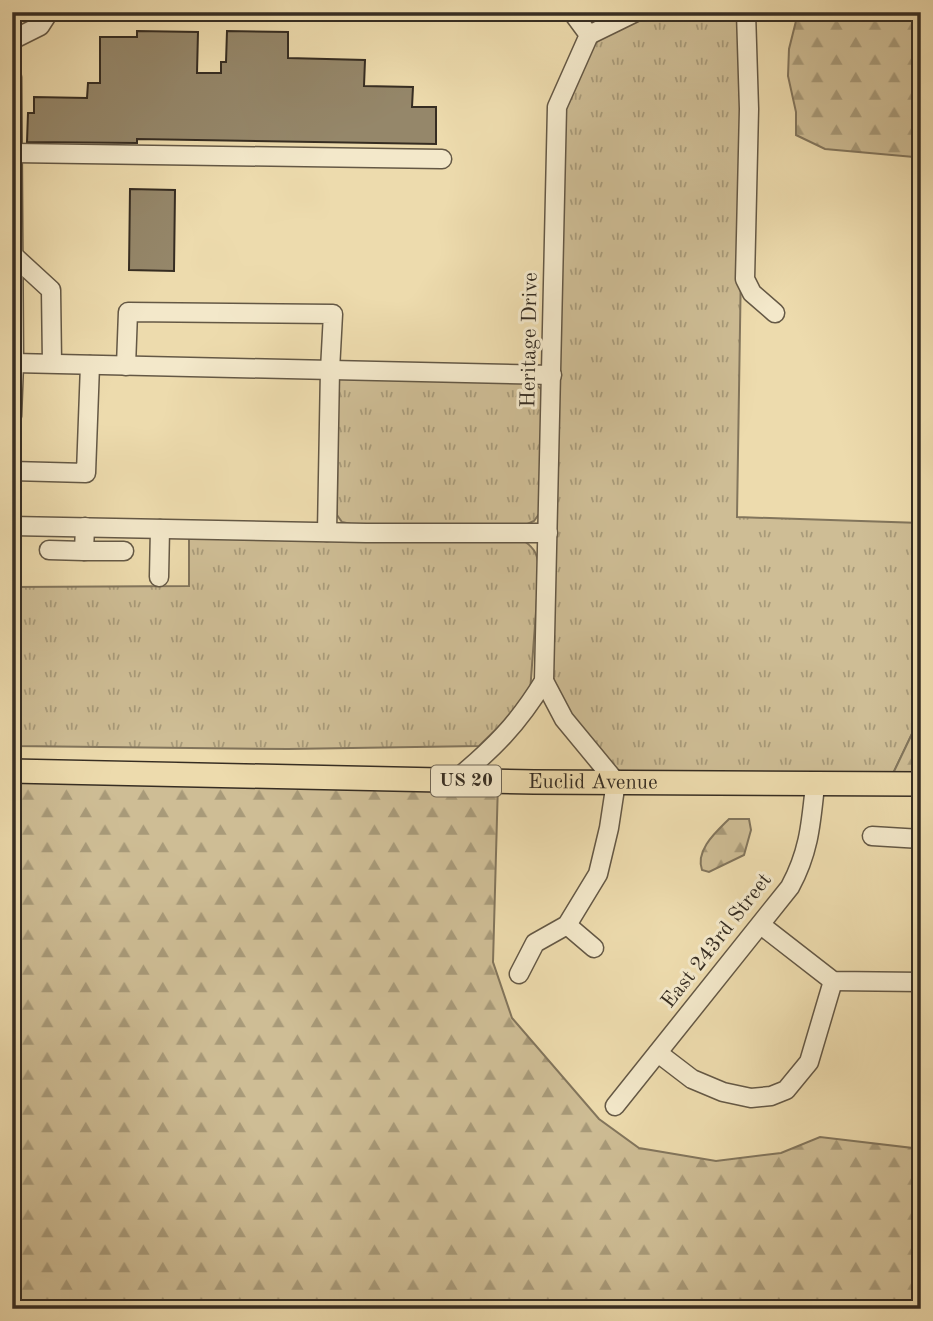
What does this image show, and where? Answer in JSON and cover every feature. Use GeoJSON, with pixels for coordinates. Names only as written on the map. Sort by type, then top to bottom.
{"type":"FeatureCollection","features":[{"type":"Feature","properties":{"kind":"main road","name":"Euclid Avenue"},"geometry":{"type":"LineString","coordinates":[[12,771],[454,781],[921,784]]}},
{"type":"Feature","properties":{"kind":"street"},"geometry":{"type":"LineString","coordinates":[[12,40],[40,26],[49,12]]}},
{"type":"Feature","properties":{"kind":"street"},"geometry":{"type":"LineString","coordinates":[[572,12],[589,34],[636,12]]}},
{"type":"Feature","properties":{"kind":"street"},"geometry":{"type":"LineString","coordinates":[[746,12],[749,109],[745,279],[752,293],[775,313]]}},
{"type":"Feature","properties":{"kind":"street","name":"Heritage Drive"},"geometry":{"type":"LineString","coordinates":[[454,781],[492,751],[527,710],[544,681],[557,107],[589,34]]}},
{"type":"Feature","properties":{"kind":"street"},"geometry":{"type":"LineString","coordinates":[[12,77],[12,416]]}},
{"type":"Feature","properties":{"kind":"street"},"geometry":{"type":"LineString","coordinates":[[14,153],[442,159]]}},
{"type":"Feature","properties":{"kind":"street"},"geometry":{"type":"LineString","coordinates":[[14,256],[51,290],[52,363]]}},
{"type":"Feature","properties":{"kind":"street"},"geometry":{"type":"LineString","coordinates":[[126,366],[128,312],[333,314],[327,532]]}},
{"type":"Feature","properties":{"kind":"street"},"geometry":{"type":"LineString","coordinates":[[14,363],[552,375]]}},
{"type":"Feature","properties":{"kind":"street"},"geometry":{"type":"LineString","coordinates":[[12,471],[86,473],[90,365]]}},
{"type":"Feature","properties":{"kind":"street"},"geometry":{"type":"LineString","coordinates":[[12,526],[548,533]]}},
{"type":"Feature","properties":{"kind":"street"},"geometry":{"type":"LineString","coordinates":[[84,551],[85,527]]}},
{"type":"Feature","properties":{"kind":"street"},"geometry":{"type":"LineString","coordinates":[[159,577],[160,529]]}},
{"type":"Feature","properties":{"kind":"street"},"geometry":{"type":"LineString","coordinates":[[49,550],[124,551]]}},
{"type":"Feature","properties":{"kind":"street","name":"Heritage Drive"},"geometry":{"type":"LineString","coordinates":[[544,681],[564,719],[616,782]]}},
{"type":"Feature","properties":{"kind":"street"},"geometry":{"type":"LineString","coordinates":[[519,974],[535,943],[567,925],[598,874],[616,782]]}},
{"type":"Feature","properties":{"kind":"street","name":"East 243rd Street"},"geometry":{"type":"LineString","coordinates":[[615,1106],[790,887],[802,864],[810,838],[815,785]]}},
{"type":"Feature","properties":{"kind":"street"},"geometry":{"type":"LineString","coordinates":[[872,836],[921,839]]}},
{"type":"Feature","properties":{"kind":"street"},"geometry":{"type":"LineString","coordinates":[[567,925],[594,947]]}},
{"type":"Feature","properties":{"kind":"street"},"geometry":{"type":"LineString","coordinates":[[761,925],[833,981],[921,982]]}},
{"type":"Feature","properties":{"kind":"street"},"geometry":{"type":"LineString","coordinates":[[658,1053],[692,1079],[723,1092],[751,1098],[771,1096],[786,1090],[808,1062],[833,981]]}},
{"type":"Feature","properties":{"kind":"green space"},"geometry":{"type":"Polygon","coordinates":[[[636,12],[745,12],[737,517],[921,523],[921,715],[888,784],[616,782],[544,681],[557,107],[589,35],[636,12]]]}},
{"type":"Feature","properties":{"kind":"green space"},"geometry":{"type":"Polygon","coordinates":[[[921,15],[921,155],[914,157],[825,149],[796,135],[796,112],[788,76],[789,49],[797,17],[921,15]]]}},
{"type":"Feature","properties":{"kind":"green space"},"geometry":{"type":"Polygon","coordinates":[[[338,376],[528,378],[541,389],[543,400],[539,514],[534,521],[523,526],[342,522],[337,515],[338,376]]]}},
{"type":"Feature","properties":{"kind":"green space"},"geometry":{"type":"Polygon","coordinates":[[[189,536],[524,541],[536,553],[539,571],[530,692],[514,712],[479,746],[288,749],[14,746],[14,587],[189,586],[189,536]]]}},
{"type":"Feature","properties":{"kind":"green space"},"geometry":{"type":"Polygon","coordinates":[[[921,715],[921,784],[888,784],[921,715]]]}},
{"type":"Feature","properties":{"kind":"green space"},"geometry":{"type":"Polygon","coordinates":[[[12,771],[498,782],[493,962],[512,1018],[599,1119],[639,1148],[716,1161],[781,1153],[820,1137],[921,1149],[921,1309],[866,1309],[822,1301],[778,1309],[12,1309],[12,771]]]}},
{"type":"Feature","properties":{"kind":"green space"},"geometry":{"type":"Polygon","coordinates":[[[729,819],[749,819],[751,830],[744,855],[709,872],[702,870],[701,855],[704,849],[729,819]]]}},
{"type":"Feature","properties":{"kind":"building"},"geometry":{"type":"Polygon","coordinates":[[[137,31],[198,32],[197,73],[221,73],[221,62],[226,62],[227,31],[288,32],[288,58],[365,60],[364,86],[413,87],[412,107],[436,107],[436,144],[137,139],[137,143],[27,142],[28,113],[34,113],[34,97],[87,98],[88,83],[100,83],[100,37],[137,37],[137,31]]]}},
{"type":"Feature","properties":{"kind":"building"},"geometry":{"type":"Polygon","coordinates":[[[130,189],[175,190],[174,271],[129,270],[130,189]]]}}]}
